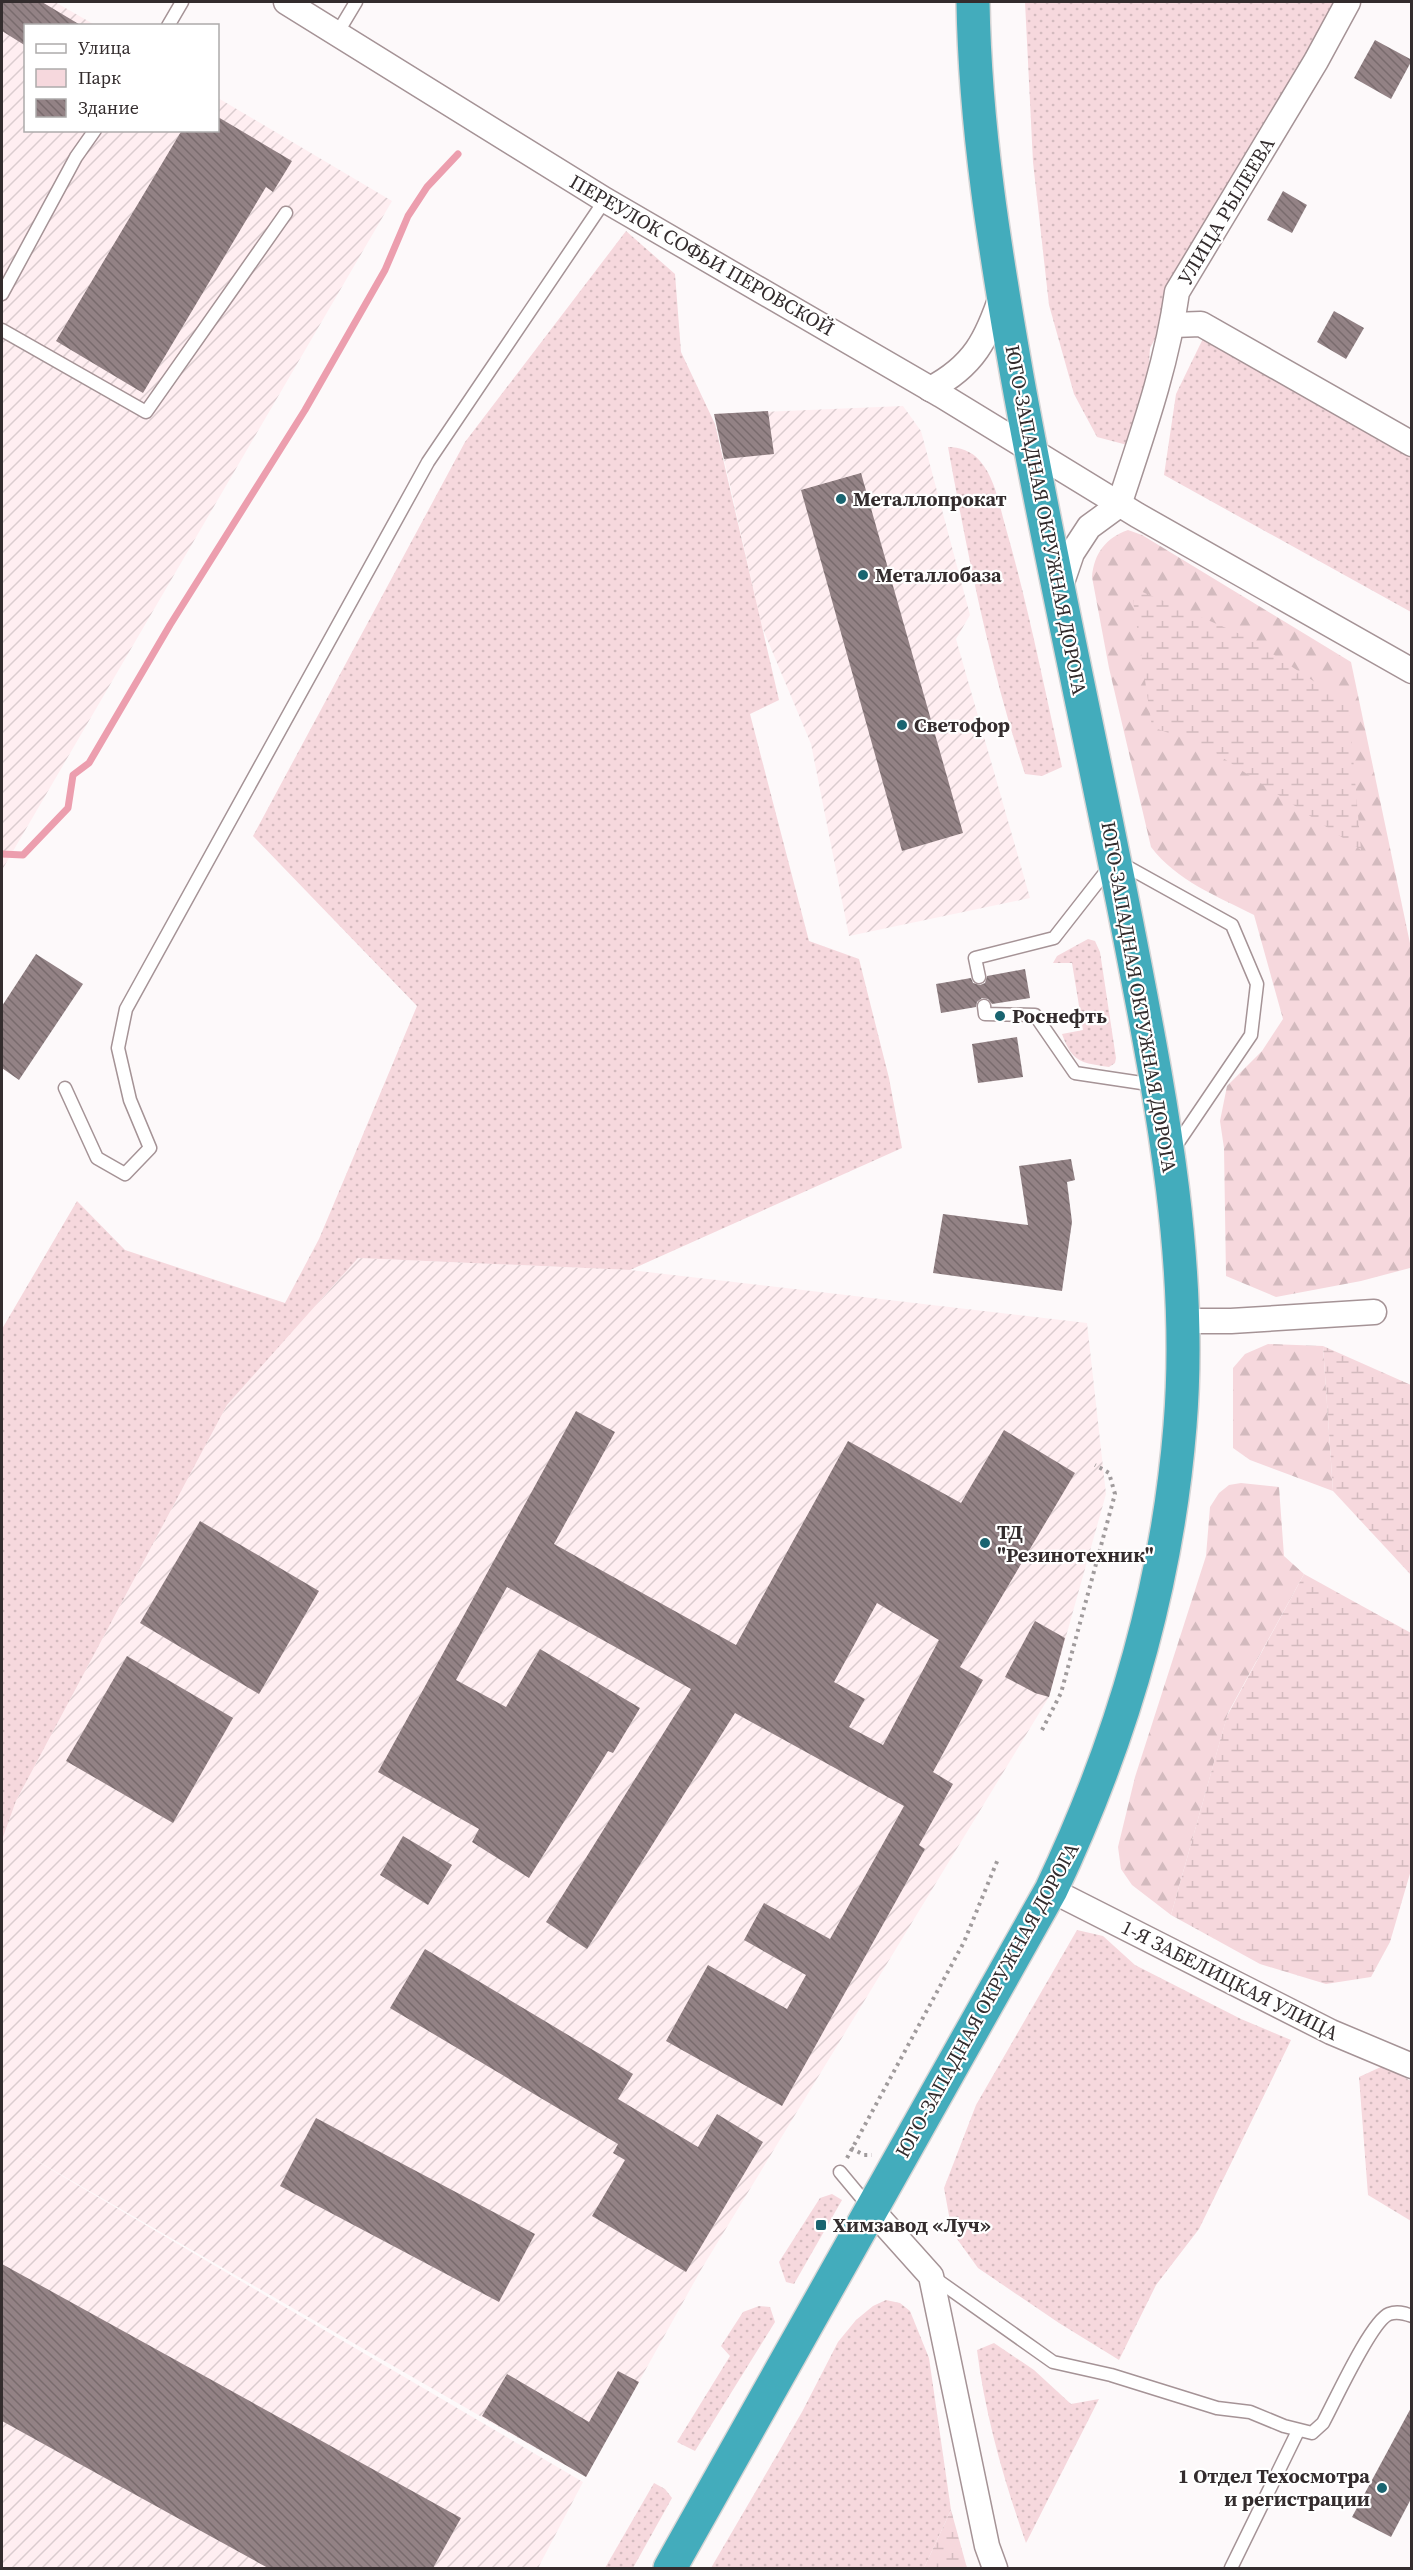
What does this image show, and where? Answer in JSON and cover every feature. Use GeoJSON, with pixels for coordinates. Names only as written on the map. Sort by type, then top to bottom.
{"type":"FeatureCollection","features":[{"type":"Feature","properties":{"kind":"highway","name":"ЮГО-ЗАПАДНАЯ ОКРУЖНАЯ ДОРОГА"},"geometry":{"type":"LineString","coordinates":[[670,2568],[871,2209],[963,2051],[1051,1890],[1083,1822],[1144,1643],[1169,1527],[1180,1422],[1182,1321],[1178,1235],[1169,1156],[1115,860],[1031,452],[1003,292],[986,188],[977,113],[973,2]]}},
{"type":"Feature","properties":{"kind":"street","name":"ПЕРЕУЛОК СОФЬИ ПЕРОВСКОЙ"},"geometry":{"type":"LineString","coordinates":[[286,2],[338,32],[605,200],[930,389],[1119,505],[1412,671]]}},
{"type":"Feature","properties":{"kind":"street","name":"УЛИЦА РЫЛЕЕВА"},"geometry":{"type":"LineString","coordinates":[[1119,505],[1151,405],[1173,325],[1177,292],[1316,61],[1348,2]]}},
{"type":"Feature","properties":{"kind":"street"},"geometry":{"type":"LineString","coordinates":[[930,389],[951,378],[968,363],[989,332],[1003,292]]}},
{"type":"Feature","properties":{"kind":"street"},"geometry":{"type":"LineString","coordinates":[[1173,325],[1201,324],[1412,444]]}},
{"type":"Feature","properties":{"kind":"street"},"geometry":{"type":"LineString","coordinates":[[1059,591],[1072,553],[1089,527],[1119,505]]}},
{"type":"Feature","properties":{"kind":"street"},"geometry":{"type":"LineString","coordinates":[[1182,1321],[1374,1312]]}},
{"type":"Feature","properties":{"kind":"street","name":"1-Я ЗАБЕЛИЦКАЯ УЛИЦА"},"geometry":{"type":"LineString","coordinates":[[1051,1890],[1331,2032],[1412,2066]]}},
{"type":"Feature","properties":{"kind":"street"},"geometry":{"type":"LineString","coordinates":[[871,2209],[931,2276],[987,2546],[995,2568]]}},
{"type":"Feature","properties":{"kind":"lane"},"geometry":{"type":"LineString","coordinates":[[169,24],[182,2]]}},
{"type":"Feature","properties":{"kind":"lane"},"geometry":{"type":"LineString","coordinates":[[338,32],[356,2]]}},
{"type":"Feature","properties":{"kind":"lane"},"geometry":{"type":"LineString","coordinates":[[2,294],[76,157],[94,132]]}},
{"type":"Feature","properties":{"kind":"lane"},"geometry":{"type":"LineString","coordinates":[[65,1088],[97,1158],[125,1174],[150,1148],[130,1100],[118,1048],[126,1009],[428,462],[605,200]]}},
{"type":"Feature","properties":{"kind":"lane"},"geometry":{"type":"LineString","coordinates":[[2,330],[146,412],[286,213]]}},
{"type":"Feature","properties":{"kind":"lane"},"geometry":{"type":"LineString","coordinates":[[979,977],[975,958],[1053,938],[1115,860],[1232,925],[1257,984],[1251,1035],[1169,1156]]}},
{"type":"Feature","properties":{"kind":"lane"},"geometry":{"type":"LineString","coordinates":[[984,1006],[985,1014],[1035,1015],[1075,1073],[1158,1086]]}},
{"type":"Feature","properties":{"kind":"lane"},"geometry":{"type":"LineString","coordinates":[[840,2172],[871,2209]]}},
{"type":"Feature","properties":{"kind":"lane"},"geometry":{"type":"LineString","coordinates":[[931,2276],[1053,2362],[1111,2375],[1217,2408],[1250,2412],[1298,2431],[1312,2433],[1323,2423],[1374,2327],[1387,2315],[1403,2312],[1412,2316]]}},
{"type":"Feature","properties":{"kind":"lane"},"geometry":{"type":"LineString","coordinates":[[1231,2568],[1298,2431]]}},
{"type":"Feature","properties":{"kind":"path"},"geometry":{"type":"LineString","coordinates":[[1042,1730],[1061,1693],[1115,1494],[1109,1473],[1095,1465]]}},
{"type":"Feature","properties":{"kind":"path"},"geometry":{"type":"LineString","coordinates":[[840,2172],[964,1942],[998,1859]]}},
{"type":"Feature","properties":{"kind":"path"},"geometry":{"type":"LineString","coordinates":[[852,2148],[870,2157],[876,2154]]}},
{"type":"Feature","properties":{"kind":"shaded area"},"geometry":{"type":"Polygon","coordinates":[[[2,2],[55,2],[93,24],[24,24],[24,132],[219,132],[219,99],[392,201],[2,870],[2,2]]]}},
{"type":"Feature","properties":{"kind":"shaded area"},"geometry":{"type":"Polygon","coordinates":[[[903,406],[921,431],[970,615],[956,639],[1030,898],[849,936],[811,744],[762,627],[714,414],[903,406]]]}},
{"type":"Feature","properties":{"kind":"shaded area"},"geometry":{"type":"Polygon","coordinates":[[[358,1258],[630,1270],[1087,1323],[1106,1494],[1049,1697],[702,2268],[586,2477],[6,2143],[583,2482],[538,2568],[2,2568],[2,1840],[16,1801],[227,1405],[358,1258]]]}},
{"type":"Feature","properties":{"kind":"green space"},"geometry":{"type":"Polygon","coordinates":[[[1025,2],[1341,2],[1150,348],[1146,410],[1131,446],[1097,437],[1074,394],[1049,305],[1033,162],[1025,2]]]}},
{"type":"Feature","properties":{"kind":"green space"},"geometry":{"type":"Polygon","coordinates":[[[626,231],[675,274],[681,352],[715,424],[779,700],[750,714],[809,941],[859,959],[889,1078],[902,1148],[630,1270],[358,1258],[227,1405],[16,1801],[2,1840],[2,1329],[77,1201],[125,1250],[285,1303],[319,1239],[417,1006],[253,836],[465,442],[626,231]]]}},
{"type":"Feature","properties":{"kind":"green space"},"geometry":{"type":"Polygon","coordinates":[[[1214,316],[1411,434],[1411,612],[1164,475],[1176,394],[1214,316]]]}},
{"type":"Feature","properties":{"kind":"green space"},"geometry":{"type":"Polygon","coordinates":[[[948,447],[965,450],[977,458],[993,483],[998,500],[1028,615],[1062,767],[1042,776],[1025,774],[1012,734],[981,612],[948,447]]]}},
{"type":"Feature","properties":{"kind":"green space"},"geometry":{"type":"Polygon","coordinates":[[[1128,530],[1142,535],[1351,662],[1411,948],[1410,1268],[1361,1281],[1276,1297],[1226,1276],[1224,1148],[1220,1121],[1227,1086],[1262,1051],[1283,1019],[1254,915],[1185,878],[1161,859],[1151,847],[1109,668],[1092,577],[1095,561],[1102,548],[1113,537],[1128,530]]]}},
{"type":"Feature","properties":{"kind":"green space"},"geometry":{"type":"Polygon","coordinates":[[[1131,587],[1247,637],[1345,702],[1349,710],[1361,850],[1205,746],[1152,727],[1131,587]]]}},
{"type":"Feature","properties":{"kind":"green space"},"geometry":{"type":"Polygon","coordinates":[[[1088,939],[1095,941],[1100,952],[1116,1058],[1115,1063],[1109,1067],[1079,1060],[1070,1050],[1062,1034],[1083,1030],[1072,963],[1053,963],[1057,956],[1088,939]]]}},
{"type":"Feature","properties":{"kind":"green space"},"geometry":{"type":"Polygon","coordinates":[[[1268,1344],[1323,1346],[1333,1491],[1250,1460],[1233,1448],[1233,1368],[1245,1354],[1268,1344]]]}},
{"type":"Feature","properties":{"kind":"green space"},"geometry":{"type":"Polygon","coordinates":[[[1323,1346],[1411,1385],[1411,1575],[1333,1491],[1323,1346]]]}},
{"type":"Feature","properties":{"kind":"green space"},"geometry":{"type":"Polygon","coordinates":[[[1241,1483],[1279,1487],[1284,1556],[1304,1574],[1228,1713],[1171,1915],[1132,1885],[1121,1869],[1118,1847],[1135,1777],[1206,1556],[1210,1507],[1219,1493],[1229,1485],[1241,1483]]]}},
{"type":"Feature","properties":{"kind":"green space"},"geometry":{"type":"Polygon","coordinates":[[[1304,1574],[1411,1633],[1411,1870],[1390,1942],[1371,1977],[1326,1984],[1260,1964],[1171,1915],[1227,1716],[1304,1574]]]}},
{"type":"Feature","properties":{"kind":"green space"},"geometry":{"type":"Polygon","coordinates":[[[1077,1930],[1103,1936],[1135,1965],[1241,2019],[1291,2040],[1199,2229],[1156,2285],[1119,2360],[978,2268],[952,2232],[944,2188],[976,2105],[1077,1930]]]}},
{"type":"Feature","properties":{"kind":"green space"},"geometry":{"type":"Polygon","coordinates":[[[1383,2066],[1411,2081],[1411,2221],[1368,2195],[1359,2077],[1383,2066]]]}},
{"type":"Feature","properties":{"kind":"green space"},"geometry":{"type":"Polygon","coordinates":[[[832,2194],[842,2200],[794,2284],[786,2282],[779,2262],[820,2198],[832,2194]]]}},
{"type":"Feature","properties":{"kind":"green space"},"geometry":{"type":"Polygon","coordinates":[[[886,2300],[900,2303],[910,2311],[929,2358],[951,2510],[924,2568],[711,2568],[802,2412],[838,2342],[856,2320],[873,2306],[886,2300]]]}},
{"type":"Feature","properties":{"kind":"green space"},"geometry":{"type":"Polygon","coordinates":[[[759,2306],[770,2307],[775,2322],[695,2451],[677,2442],[730,2356],[721,2346],[743,2312],[759,2306]]]}},
{"type":"Feature","properties":{"kind":"green space"},"geometry":{"type":"Polygon","coordinates":[[[994,2343],[1034,2370],[1071,2404],[1099,2399],[1026,2543],[996,2448],[977,2350],[994,2343]]]}},
{"type":"Feature","properties":{"kind":"green space"},"geometry":{"type":"Polygon","coordinates":[[[654,2483],[665,2489],[672,2498],[633,2568],[605,2568],[654,2483]]]}},
{"type":"Feature","properties":{"kind":"green space"},"geometry":{"type":"Polygon","coordinates":[[[951,2510],[967,2568],[924,2568],[951,2510]]]}},
{"type":"Feature","properties":{"kind":"building"},"geometry":{"type":"Polygon","coordinates":[[[2,2],[42,2],[79,24],[24,24],[24,45],[2,31],[2,2]]]}},
{"type":"Feature","properties":{"kind":"building"},"geometry":{"type":"Polygon","coordinates":[[[1375,40],[1412,60],[1391,99],[1354,78],[1375,40]]]}},
{"type":"Feature","properties":{"kind":"building"},"geometry":{"type":"Polygon","coordinates":[[[219,118],[292,161],[273,192],[266,187],[143,393],[56,341],[181,132],[219,132],[219,118]]]}},
{"type":"Feature","properties":{"kind":"building"},"geometry":{"type":"Polygon","coordinates":[[[1283,191],[1307,205],[1292,233],[1267,220],[1283,191]]]}},
{"type":"Feature","properties":{"kind":"building"},"geometry":{"type":"Polygon","coordinates":[[[1334,311],[1364,328],[1346,359],[1317,342],[1334,311]]]}},
{"type":"Feature","properties":{"kind":"building"},"geometry":{"type":"Polygon","coordinates":[[[768,411],[774,454],[724,459],[714,414],[768,411]]]}},
{"type":"Feature","properties":{"kind":"building"},"geometry":{"type":"Polygon","coordinates":[[[861,473],[963,833],[902,851],[801,490],[861,473]]]}},
{"type":"Feature","properties":{"kind":"building"},"geometry":{"type":"Polygon","coordinates":[[[36,954],[83,984],[19,1080],[2,1068],[2,1006],[36,954]]]}},
{"type":"Feature","properties":{"kind":"building"},"geometry":{"type":"Polygon","coordinates":[[[1025,969],[1030,998],[992,1004],[988,999],[982,998],[977,1002],[976,1007],[941,1013],[936,984],[971,978],[973,983],[980,985],[985,983],[987,976],[1025,969]]]}},
{"type":"Feature","properties":{"kind":"building"},"geometry":{"type":"Polygon","coordinates":[[[1017,1037],[1023,1077],[978,1083],[972,1044],[1017,1037]]]}},
{"type":"Feature","properties":{"kind":"building"},"geometry":{"type":"Polygon","coordinates":[[[1071,1159],[1075,1180],[1067,1182],[1072,1222],[1062,1291],[933,1273],[943,1214],[1028,1225],[1019,1166],[1071,1159]]]}},
{"type":"Feature","properties":{"kind":"building"},"geometry":{"type":"Polygon","coordinates":[[[576,1411],[615,1432],[554,1544],[736,1645],[848,1441],[961,1503],[1004,1430],[1075,1473],[960,1667],[983,1680],[933,1772],[953,1784],[919,1845],[925,1849],[782,2106],[666,2041],[708,1965],[787,2009],[806,1975],[744,1940],[764,1903],[830,1939],[904,1806],[735,1713],[587,1949],[546,1922],[691,1689],[507,1587],[456,1680],[506,1707],[540,1649],[640,1708],[613,1753],[608,1751],[529,1878],[472,1842],[479,1829],[378,1772],[576,1411]],[[877,1603],[834,1682],[865,1699],[849,1727],[883,1745],[939,1640],[877,1603]]]}},
{"type":"Feature","properties":{"kind":"building"},"geometry":{"type":"Polygon","coordinates":[[[200,1521],[319,1591],[259,1694],[140,1623],[200,1521]]]}},
{"type":"Feature","properties":{"kind":"building"},"geometry":{"type":"Polygon","coordinates":[[[1035,1621],[1065,1638],[1049,1697],[1035,1693],[1005,1677],[1035,1621]]]}},
{"type":"Feature","properties":{"kind":"building"},"geometry":{"type":"Polygon","coordinates":[[[127,1656],[233,1718],[173,1823],[66,1761],[127,1656]]]}},
{"type":"Feature","properties":{"kind":"building"},"geometry":{"type":"Polygon","coordinates":[[[403,1836],[452,1865],[428,1905],[380,1875],[403,1836]]]}},
{"type":"Feature","properties":{"kind":"building"},"geometry":{"type":"Polygon","coordinates":[[[425,1949],[633,2074],[618,2099],[698,2147],[717,2114],[763,2142],[686,2272],[592,2216],[625,2160],[613,2153],[618,2144],[390,2008],[425,1949]]]}},
{"type":"Feature","properties":{"kind":"building"},"geometry":{"type":"Polygon","coordinates":[[[316,2118],[535,2234],[499,2302],[280,2186],[316,2118]]]}},
{"type":"Feature","properties":{"kind":"building"},"geometry":{"type":"Polygon","coordinates":[[[2,2264],[461,2518],[433,2568],[268,2568],[2,2421],[2,2264]]]}},
{"type":"Feature","properties":{"kind":"building"},"geometry":{"type":"Polygon","coordinates":[[[618,2371],[639,2382],[586,2477],[482,2416],[507,2374],[589,2422],[618,2371]]]}},
{"type":"Feature","properties":{"kind":"building"},"geometry":{"type":"Polygon","coordinates":[[[1412,2406],[1412,2497],[1391,2537],[1352,2517],[1412,2406]]]}},
{"type":"Feature","properties":{"kind":"waterway"},"geometry":{"type":"LineString","coordinates":[[2,854],[23,855],[68,808],[73,775],[89,763],[170,625],[305,410],[385,270],[408,216],[427,187],[458,154]]}},
{"type":"Feature","properties":{"kind":"place","name":"Металлопрокат"},"geometry":{"type":"Point","coordinates":[841,499]}},
{"type":"Feature","properties":{"kind":"place","name":"Металлобаза"},"geometry":{"type":"Point","coordinates":[863,575]}},
{"type":"Feature","properties":{"kind":"place","name":"Светофор"},"geometry":{"type":"Point","coordinates":[902,725]}},
{"type":"Feature","properties":{"kind":"place","name":"Роснефть"},"geometry":{"type":"Point","coordinates":[1000,1016]}},
{"type":"Feature","properties":{"kind":"place","name":"ТД \"Резинотехник\""},"geometry":{"type":"Point","coordinates":[985,1543]}},
{"type":"Feature","properties":{"kind":"place","name":"Химзавод «Луч»"},"geometry":{"type":"Point","coordinates":[821,2225]}},
{"type":"Feature","properties":{"kind":"place","name":"1 Отдел Техосмотра и регистрации"},"geometry":{"type":"Point","coordinates":[1382,2488]}}]}
